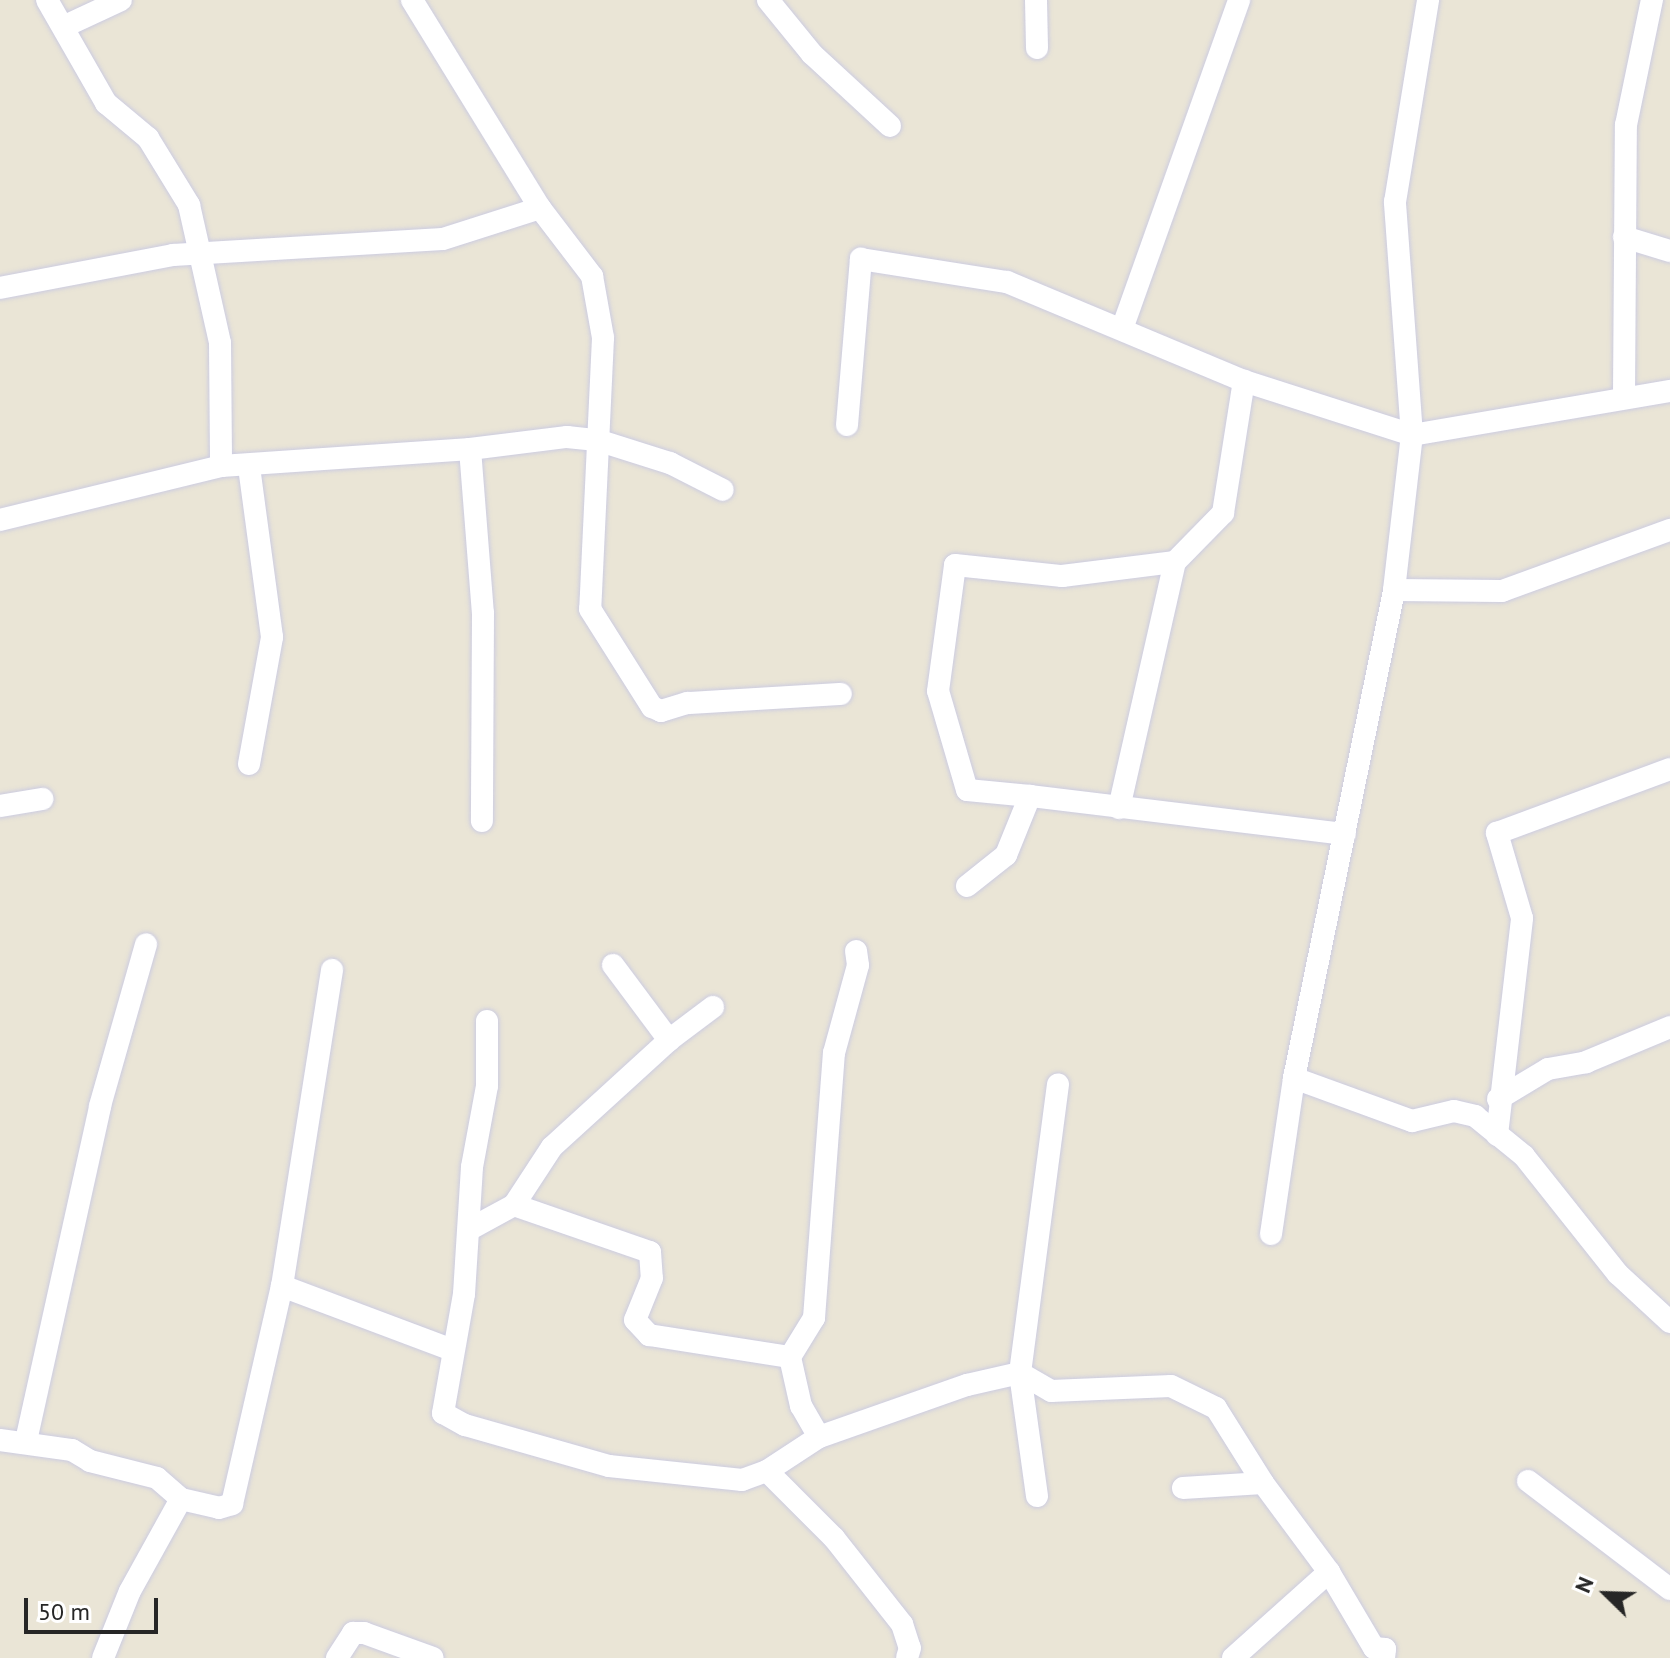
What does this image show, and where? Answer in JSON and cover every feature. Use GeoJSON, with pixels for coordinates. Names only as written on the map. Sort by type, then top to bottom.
{"type":"FeatureCollection","features":[{"type":"Feature","properties":{"kind":"street"},"geometry":{"type":"LineString","coordinates":[[47,0],[106,103],[148,138],[189,205],[220,343],[221,466]]}},
{"type":"Feature","properties":{"kind":"street"},"geometry":{"type":"LineString","coordinates":[[63,27],[121,0]]}},
{"type":"Feature","properties":{"kind":"street"},"geometry":{"type":"LineString","coordinates":[[412,0],[540,208],[592,276],[603,338],[590,609],[652,707],[661,711],[688,703],[841,694]]}},
{"type":"Feature","properties":{"kind":"street"},"geometry":{"type":"LineString","coordinates":[[768,0],[812,54],[890,126]]}},
{"type":"Feature","properties":{"kind":"street"},"geometry":{"type":"LineString","coordinates":[[1036,0],[1037,48]]}},
{"type":"Feature","properties":{"kind":"street"},"geometry":{"type":"LineString","coordinates":[[1122,329],[1239,0]]}},
{"type":"Feature","properties":{"kind":"street"},"geometry":{"type":"LineString","coordinates":[[1271,1234],[1294,1078],[1394,590],[1412,435],[1395,202],[1428,0]]}},
{"type":"Feature","properties":{"kind":"street"},"geometry":{"type":"LineString","coordinates":[[1624,395],[1626,125],[1657,13]]}},
{"type":"Feature","properties":{"kind":"street"},"geometry":{"type":"LineString","coordinates":[[0,288],[173,255],[443,239],[540,208]]}},
{"type":"Feature","properties":{"kind":"street"},"geometry":{"type":"LineString","coordinates":[[1624,237],[1670,251]]}},
{"type":"Feature","properties":{"kind":"street"},"geometry":{"type":"LineString","coordinates":[[847,425],[861,259],[1007,282],[1244,381],[1412,435],[1624,395],[1670,391]]}},
{"type":"Feature","properties":{"kind":"street"},"geometry":{"type":"LineString","coordinates":[[1119,808],[1175,562],[1223,513],[1244,381]]}},
{"type":"Feature","properties":{"kind":"street"},"geometry":{"type":"LineString","coordinates":[[0,520],[221,466],[470,449],[567,437],[597,440],[670,463],[723,490]]}},
{"type":"Feature","properties":{"kind":"street"},"geometry":{"type":"LineString","coordinates":[[470,449],[483,613],[482,821]]}},
{"type":"Feature","properties":{"kind":"street"},"geometry":{"type":"LineString","coordinates":[[249,466],[272,637],[249,764]]}},
{"type":"Feature","properties":{"kind":"street"},"geometry":{"type":"LineString","coordinates":[[1394,590],[1502,591],[1670,530]]}},
{"type":"Feature","properties":{"kind":"street"},"geometry":{"type":"LineString","coordinates":[[1175,562],[1062,576],[955,565],[938,691],[967,790],[1345,834]]}},
{"type":"Feature","properties":{"kind":"street"},"geometry":{"type":"LineString","coordinates":[[1497,1135],[1498,1099],[1522,918],[1497,833],[1670,769]]}},
{"type":"Feature","properties":{"kind":"street"},"geometry":{"type":"LineString","coordinates":[[967,886],[1006,855],[1030,796]]}},
{"type":"Feature","properties":{"kind":"street"},"geometry":{"type":"LineString","coordinates":[[0,806],[42,799]]}},
{"type":"Feature","properties":{"kind":"street"},"geometry":{"type":"LineString","coordinates":[[26,1441],[100,1106],[146,944]]}},
{"type":"Feature","properties":{"kind":"street"},"geometry":{"type":"LineString","coordinates":[[819,1437],[801,1406],[790,1357],[814,1318],[834,1053],[858,965],[856,951]]}},
{"type":"Feature","properties":{"kind":"street"},"geometry":{"type":"LineString","coordinates":[[613,965],[669,1040]]}},
{"type":"Feature","properties":{"kind":"street"},"geometry":{"type":"LineString","coordinates":[[0,1440],[26,1441],[157,1478],[181,1499],[219,1508],[232,1504],[282,1286],[332,970]]}},
{"type":"Feature","properties":{"kind":"street"},"geometry":{"type":"LineString","coordinates":[[470,1229],[514,1205],[552,1147],[669,1040],[713,1007]]}},
{"type":"Feature","properties":{"kind":"street"},"geometry":{"type":"LineString","coordinates":[[487,1021],[487,1086],[472,1167],[462,1312],[452,1350],[443,1413],[465,1425],[609,1466],[742,1480],[767,1471],[819,1437],[967,1385],[1020,1373],[1051,1391],[1171,1386],[1216,1408],[1263,1483],[1329,1572],[1374,1648],[1392,1655]]}},
{"type":"Feature","properties":{"kind":"street"},"geometry":{"type":"LineString","coordinates":[[1498,1099],[1548,1069],[1586,1062],[1670,1027]]}},
{"type":"Feature","properties":{"kind":"street"},"geometry":{"type":"LineString","coordinates":[[1294,1078],[1412,1121],[1454,1111],[1475,1116],[1524,1156],[1618,1274],[1670,1322]]}},
{"type":"Feature","properties":{"kind":"street"},"geometry":{"type":"LineString","coordinates":[[1037,1496],[1020,1373],[1058,1084]]}},
{"type":"Feature","properties":{"kind":"street"},"geometry":{"type":"LineString","coordinates":[[514,1205],[650,1252],[652,1278],[635,1320],[649,1335],[790,1357]]}},
{"type":"Feature","properties":{"kind":"street"},"geometry":{"type":"LineString","coordinates":[[282,1286],[452,1350]]}},
{"type":"Feature","properties":{"kind":"street"},"geometry":{"type":"LineString","coordinates":[[767,1471],[834,1538],[902,1624],[910,1648],[907,1658]]}},
{"type":"Feature","properties":{"kind":"street"},"geometry":{"type":"LineString","coordinates":[[1528,1481],[1670,1589]]}},
{"type":"Feature","properties":{"kind":"street"},"geometry":{"type":"LineString","coordinates":[[1183,1488],[1263,1483]]}},
{"type":"Feature","properties":{"kind":"street"},"geometry":{"type":"LineString","coordinates":[[103,1658],[130,1591],[181,1499]]}},
{"type":"Feature","properties":{"kind":"street"},"geometry":{"type":"LineString","coordinates":[[1233,1658],[1329,1572]]}},
{"type":"Feature","properties":{"kind":"street"},"geometry":{"type":"LineString","coordinates":[[337,1658],[353,1633],[364,1633],[433,1658]]}}]}
